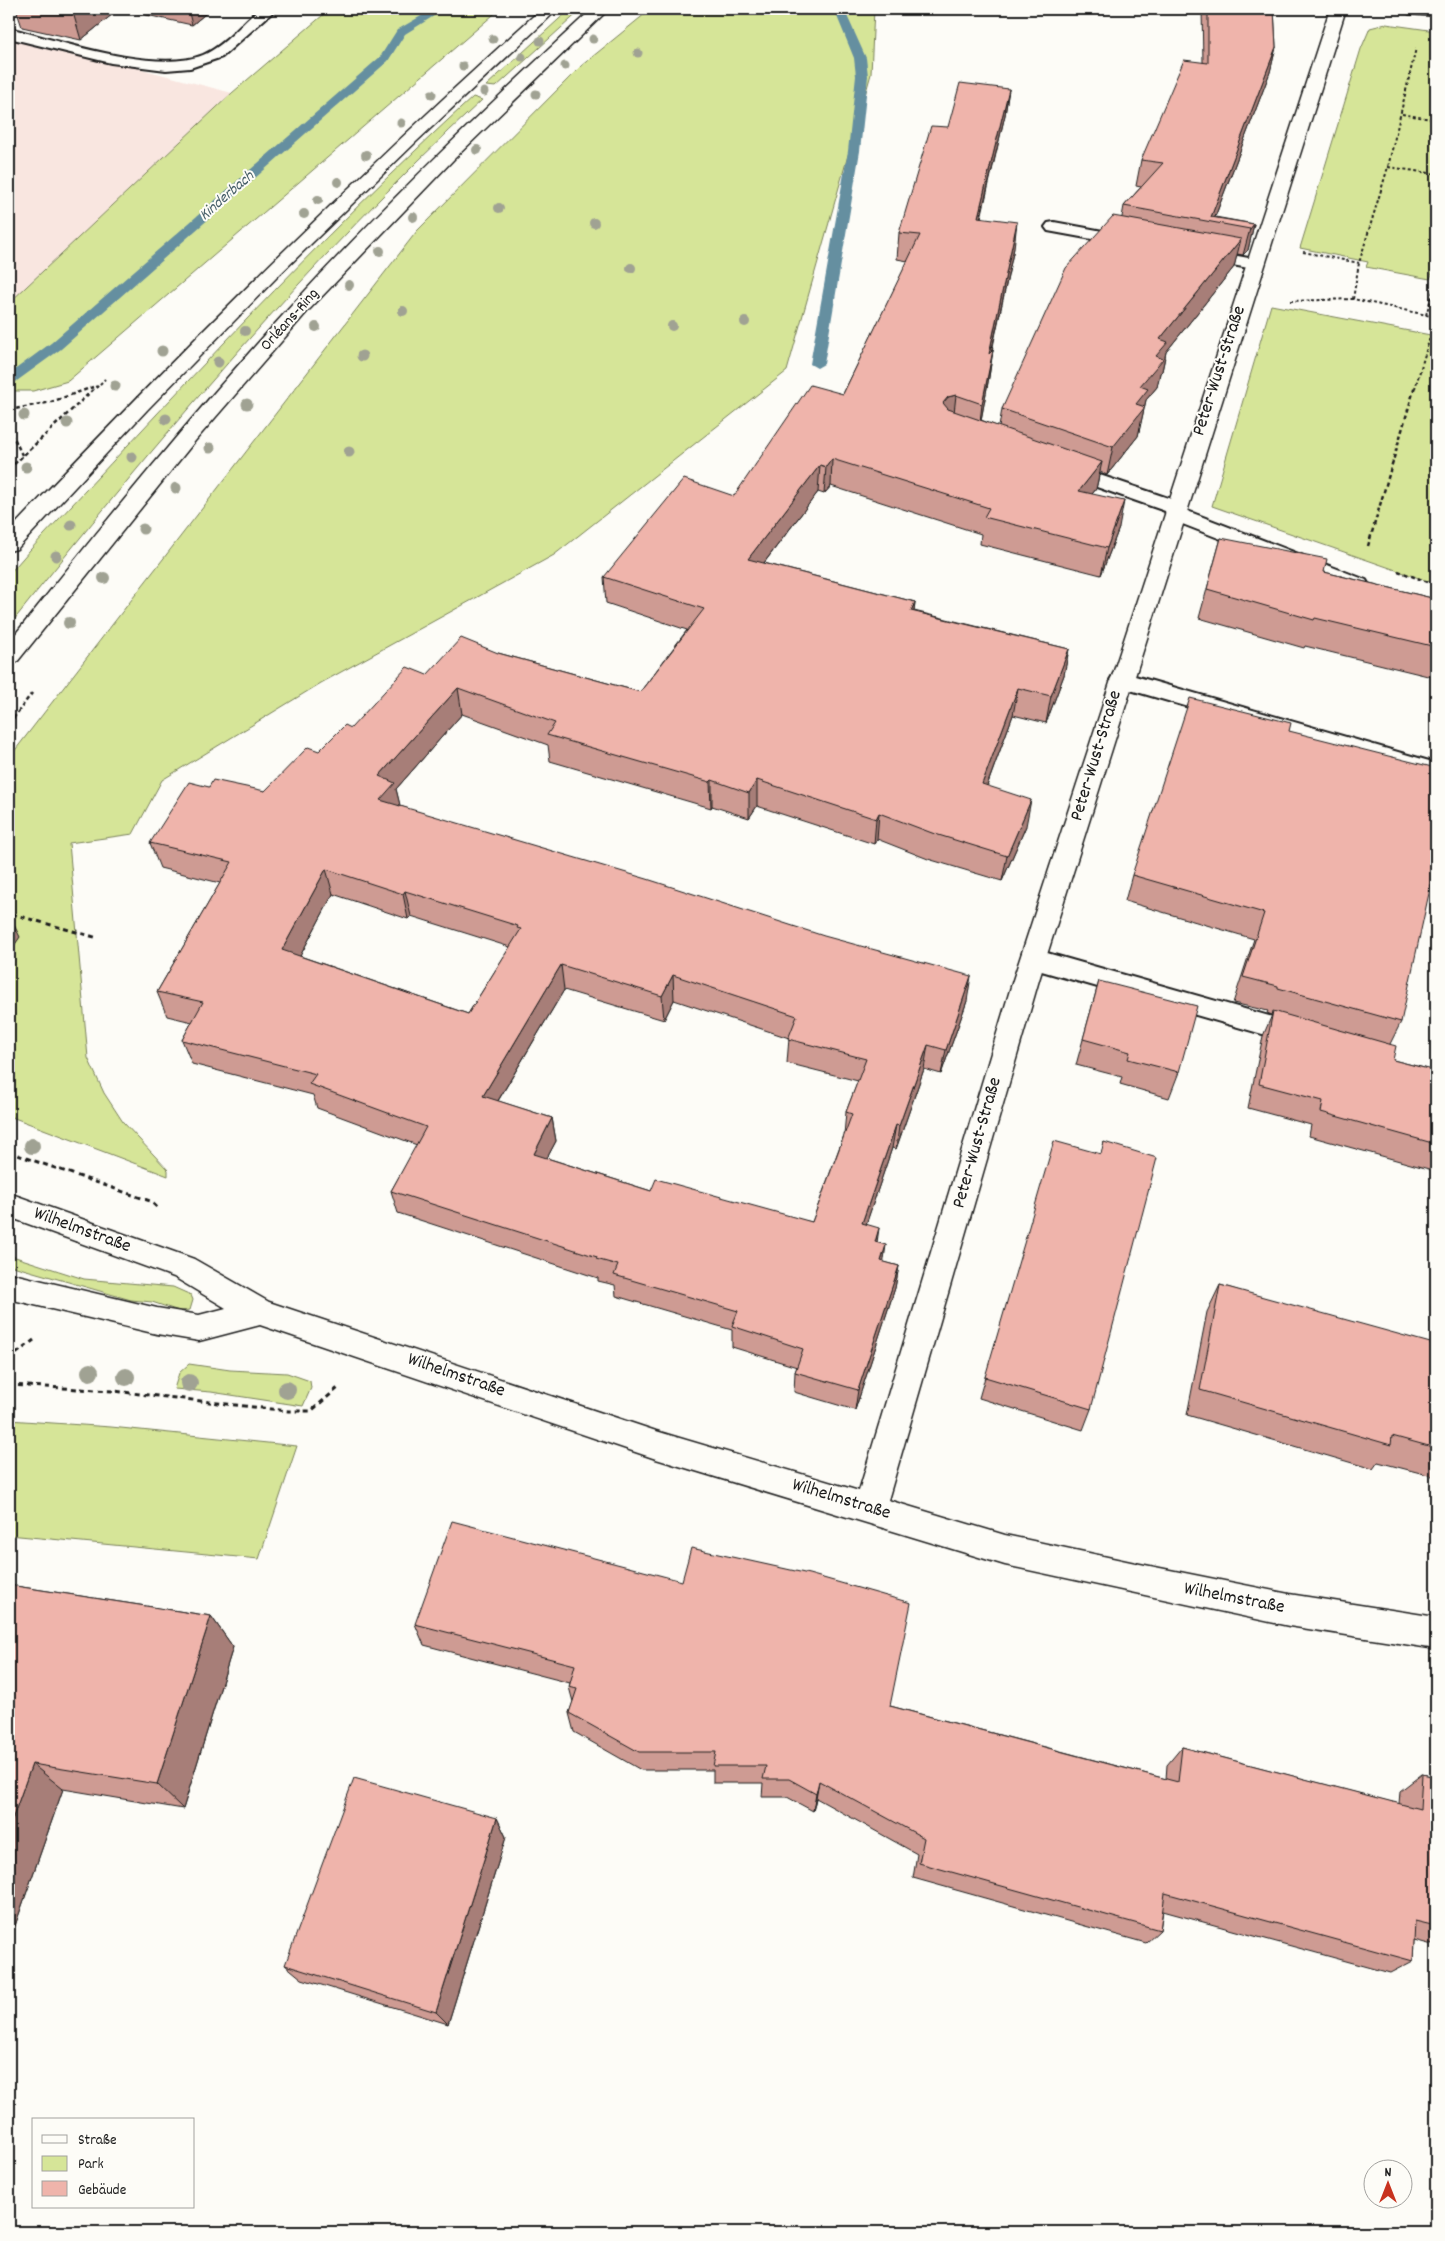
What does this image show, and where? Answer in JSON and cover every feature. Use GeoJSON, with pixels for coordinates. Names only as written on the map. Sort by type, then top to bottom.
{"type":"FeatureCollection","features":[{"type":"Feature","properties":{"kind":"street"},"geometry":{"type":"LineString","coordinates":[[9,544],[165,380],[291,252],[550,9]]}},
{"type":"Feature","properties":{"kind":"street","name":"Orléans-Ring"},"geometry":{"type":"LineString","coordinates":[[9,657],[184,441],[301,307],[426,176],[601,9]]}},
{"type":"Feature","properties":{"kind":"street","name":"Peter-Wust-Straße"},"geometry":{"type":"LineString","coordinates":[[870,1508],[1033,959],[1254,264],[1338,9]]}},
{"type":"Feature","properties":{"kind":"street"},"geometry":{"type":"LineString","coordinates":[[1409,9],[1436,11]]}},
{"type":"Feature","properties":{"kind":"street","name":"Wilhelmstraße"},"geometry":{"type":"LineString","coordinates":[[9,1205],[184,1268],[260,1312],[380,1350],[656,1445],[1005,1550],[1289,1610],[1436,1633]]}},
{"type":"Feature","properties":{"kind":"street"},"geometry":{"type":"LineString","coordinates":[[9,1286],[157,1321],[199,1328],[260,1312]]}},
{"type":"Feature","properties":{"kind":"lane"},"geometry":{"type":"LineString","coordinates":[[9,33],[151,66],[183,66],[212,57],[268,9]]}},
{"type":"Feature","properties":{"kind":"lane"},"geometry":{"type":"LineString","coordinates":[[1054,227],[1150,245]]}},
{"type":"Feature","properties":{"kind":"lane"},"geometry":{"type":"LineString","coordinates":[[1188,252],[1254,264]]}},
{"type":"Feature","properties":{"kind":"lane"},"geometry":{"type":"LineString","coordinates":[[1045,463],[1175,511],[1373,591]]}},
{"type":"Feature","properties":{"kind":"lane"},"geometry":{"type":"LineString","coordinates":[[1121,680],[1436,771]]}},
{"type":"Feature","properties":{"kind":"lane"},"geometry":{"type":"LineString","coordinates":[[1033,959],[1321,1040]]}},
{"type":"Feature","properties":{"kind":"path"},"geometry":{"type":"LineString","coordinates":[[1352,299],[1359,263],[1402,114],[1417,46]]}},
{"type":"Feature","properties":{"kind":"path"},"geometry":{"type":"LineString","coordinates":[[1402,114],[1436,120]]}},
{"type":"Feature","properties":{"kind":"path"},"geometry":{"type":"LineString","coordinates":[[1388,167],[1436,174]]}},
{"type":"Feature","properties":{"kind":"path"},"geometry":{"type":"LineString","coordinates":[[1297,251],[1359,263]]}},
{"type":"Feature","properties":{"kind":"path"},"geometry":{"type":"LineString","coordinates":[[1426,315],[1436,282]]}},
{"type":"Feature","properties":{"kind":"path"},"geometry":{"type":"LineString","coordinates":[[1285,301],[1352,299],[1436,317],[1367,549]]}},
{"type":"Feature","properties":{"kind":"path"},"geometry":{"type":"LineString","coordinates":[[9,410],[30,408],[66,398],[96,386]]}},
{"type":"Feature","properties":{"kind":"path"},"geometry":{"type":"LineString","coordinates":[[9,435],[15,440],[22,455],[9,469]]}},
{"type":"Feature","properties":{"kind":"path"},"geometry":{"type":"LineString","coordinates":[[1391,568],[1436,585]]}},
{"type":"Feature","properties":{"kind":"path"},"geometry":{"type":"LineString","coordinates":[[12,914],[98,938]]}},
{"type":"Feature","properties":{"kind":"path"},"geometry":{"type":"LineString","coordinates":[[9,1152],[150,1201]]}},
{"type":"Feature","properties":{"kind":"path"},"geometry":{"type":"LineString","coordinates":[[9,1385],[99,1389],[288,1411],[311,1411],[380,1350]]}},
{"type":"Feature","properties":{"kind":"shaded area"},"geometry":{"type":"Polygon","coordinates":[[[9,34],[232,93],[9,303],[9,34]]]}},
{"type":"Feature","properties":{"kind":"green space"},"geometry":{"type":"Polygon","coordinates":[[[330,9],[500,9],[68,381],[33,391],[9,391],[9,303],[232,93],[330,9]]]}},
{"type":"Feature","properties":{"kind":"green space"},"geometry":{"type":"Polygon","coordinates":[[[570,9],[582,9],[496,87],[486,86],[570,9]]]}},
{"type":"Feature","properties":{"kind":"green space"},"geometry":{"type":"Polygon","coordinates":[[[651,9],[874,9],[871,74],[787,371],[554,555],[321,683],[162,780],[133,834],[69,843],[88,1058],[104,1093],[123,1122],[168,1170],[168,1176],[9,1116],[9,758],[417,231],[581,66],[651,9]]]}},
{"type":"Feature","properties":{"kind":"green space"},"geometry":{"type":"Polygon","coordinates":[[[1386,24],[1436,31],[1436,261],[1430,279],[1366,267],[1368,262],[1300,248],[1361,49],[1370,28],[1386,24]]]}},
{"type":"Feature","properties":{"kind":"green space"},"geometry":{"type":"Polygon","coordinates":[[[473,97],[482,100],[418,161],[295,288],[178,421],[9,626],[9,574],[30,550],[192,376],[302,262],[473,97]]]}},
{"type":"Feature","properties":{"kind":"green space"},"geometry":{"type":"Polygon","coordinates":[[[1271,305],[1436,336],[1436,584],[1212,506],[1271,305]]]}},
{"type":"Feature","properties":{"kind":"green space"},"geometry":{"type":"Polygon","coordinates":[[[9,1255],[84,1279],[173,1287],[191,1295],[193,1300],[190,1310],[179,1311],[152,1302],[131,1300],[9,1265],[9,1255]]]}},
{"type":"Feature","properties":{"kind":"green space"},"geometry":{"type":"Polygon","coordinates":[[[189,1364],[230,1370],[287,1373],[310,1381],[311,1388],[303,1406],[211,1392],[174,1389],[179,1373],[189,1364]]]}},
{"type":"Feature","properties":{"kind":"green space"},"geometry":{"type":"Polygon","coordinates":[[[9,1420],[111,1427],[297,1446],[259,1559],[9,1535],[9,1420]]]}},
{"type":"Feature","properties":{"kind":"building"},"geometry":{"type":"Polygon","coordinates":[[[1208,9],[1274,9],[1276,47],[1211,217],[1254,224],[1250,229],[1124,206],[1163,163],[1141,160],[1184,60],[1208,63],[1208,9]]]}},
{"type":"Feature","properties":{"kind":"building"},"geometry":{"type":"Polygon","coordinates":[[[960,83],[1009,89],[978,217],[1017,222],[989,354],[993,350],[982,404],[956,395],[948,397],[943,403],[948,409],[1102,462],[1079,491],[1124,501],[1107,548],[984,517],[989,508],[832,459],[826,467],[820,465],[748,559],[915,602],[911,611],[1069,649],[1051,696],[1018,688],[982,784],[1031,800],[1007,856],[932,833],[879,813],[876,819],[757,780],[749,793],[712,780],[710,782],[547,735],[555,723],[458,688],[379,776],[395,783],[380,800],[647,879],[824,936],[971,976],[946,1050],[928,1045],[899,1126],[896,1125],[862,1223],[879,1228],[875,1242],[886,1245],[881,1261],[899,1266],[858,1390],[795,1372],[803,1349],[732,1326],[738,1311],[614,1275],[618,1265],[596,1259],[597,1257],[391,1191],[426,1127],[309,1084],[316,1074],[182,1040],[203,1002],[157,992],[232,862],[150,843],[189,782],[209,787],[213,780],[265,791],[308,747],[319,751],[345,725],[351,728],[407,667],[427,675],[461,638],[498,653],[640,692],[704,609],[604,577],[684,479],[734,496],[810,385],[843,394],[920,235],[899,233],[931,126],[948,127],[960,83]],[[326,869],[282,950],[468,1014],[521,929],[517,928],[518,926],[405,891],[403,894],[326,869]],[[561,965],[483,1096],[552,1118],[534,1154],[651,1191],[656,1179],[812,1222],[852,1114],[846,1112],[866,1059],[788,1039],[797,1016],[673,975],[662,996],[561,965]]]}},
{"type":"Feature","properties":{"kind":"building"},"geometry":{"type":"Polygon","coordinates":[[[1113,216],[1241,239],[1160,339],[1168,342],[1156,356],[1163,359],[1140,386],[1148,389],[1136,404],[1145,407],[1113,447],[1002,409],[1066,268],[1113,216]]]}},
{"type":"Feature","properties":{"kind":"building"},"geometry":{"type":"Polygon","coordinates":[[[1221,538],[1327,559],[1324,572],[1436,599],[1436,647],[1315,618],[1314,620],[1207,589],[1221,538]]]}},
{"type":"Feature","properties":{"kind":"building"},"geometry":{"type":"Polygon","coordinates":[[[1190,698],[1291,723],[1289,731],[1436,768],[1436,861],[1401,1022],[1243,977],[1264,913],[1132,875],[1190,698]]]}},
{"type":"Feature","properties":{"kind":"building"},"geometry":{"type":"Polygon","coordinates":[[[1099,981],[1197,1006],[1179,1072],[1128,1059],[1130,1052],[1083,1039],[1099,981]]]}},
{"type":"Feature","properties":{"kind":"building"},"geometry":{"type":"Polygon","coordinates":[[[1273,1011],[1396,1046],[1393,1060],[1436,1071],[1436,1144],[1321,1112],[1323,1101],[1259,1084],[1273,1011]]]}},
{"type":"Feature","properties":{"kind":"building"},"geometry":{"type":"Polygon","coordinates":[[[1054,1141],[1101,1154],[1104,1142],[1157,1158],[1091,1409],[985,1377],[1054,1141]]]}},
{"type":"Feature","properties":{"kind":"building"},"geometry":{"type":"Polygon","coordinates":[[[1220,1285],[1434,1344],[1433,1348],[1436,1349],[1436,1448],[1392,1436],[1391,1445],[1200,1390],[1220,1285]]]}},
{"type":"Feature","properties":{"kind":"building"},"geometry":{"type":"Polygon","coordinates":[[[452,1521],[682,1581],[691,1548],[809,1574],[911,1603],[890,1706],[1178,1782],[1182,1747],[1420,1809],[1422,1774],[1436,1777],[1436,1926],[1415,1921],[1413,1961],[1165,1893],[1160,1930],[919,1863],[924,1838],[819,1781],[816,1794],[789,1779],[763,1779],[766,1766],[713,1766],[716,1752],[639,1752],[569,1713],[577,1689],[569,1687],[575,1665],[415,1624],[452,1521]]]}},
{"type":"Feature","properties":{"kind":"building"},"geometry":{"type":"Polygon","coordinates":[[[9,1585],[211,1616],[157,1784],[32,1764],[9,1828],[9,1585]]]}},
{"type":"Feature","properties":{"kind":"building"},"geometry":{"type":"Polygon","coordinates":[[[354,1778],[497,1818],[436,2012],[285,1965],[354,1778]]]}},
{"type":"Feature","properties":{"kind":"waterway","name":"Kinderbach"},"geometry":{"type":"LineString","coordinates":[[9,380],[56,346],[384,59],[401,32],[440,9]]}},
{"type":"Feature","properties":{"kind":"waterway"},"geometry":{"type":"LineString","coordinates":[[817,364],[854,151],[862,76],[860,58],[839,9]]}}]}
